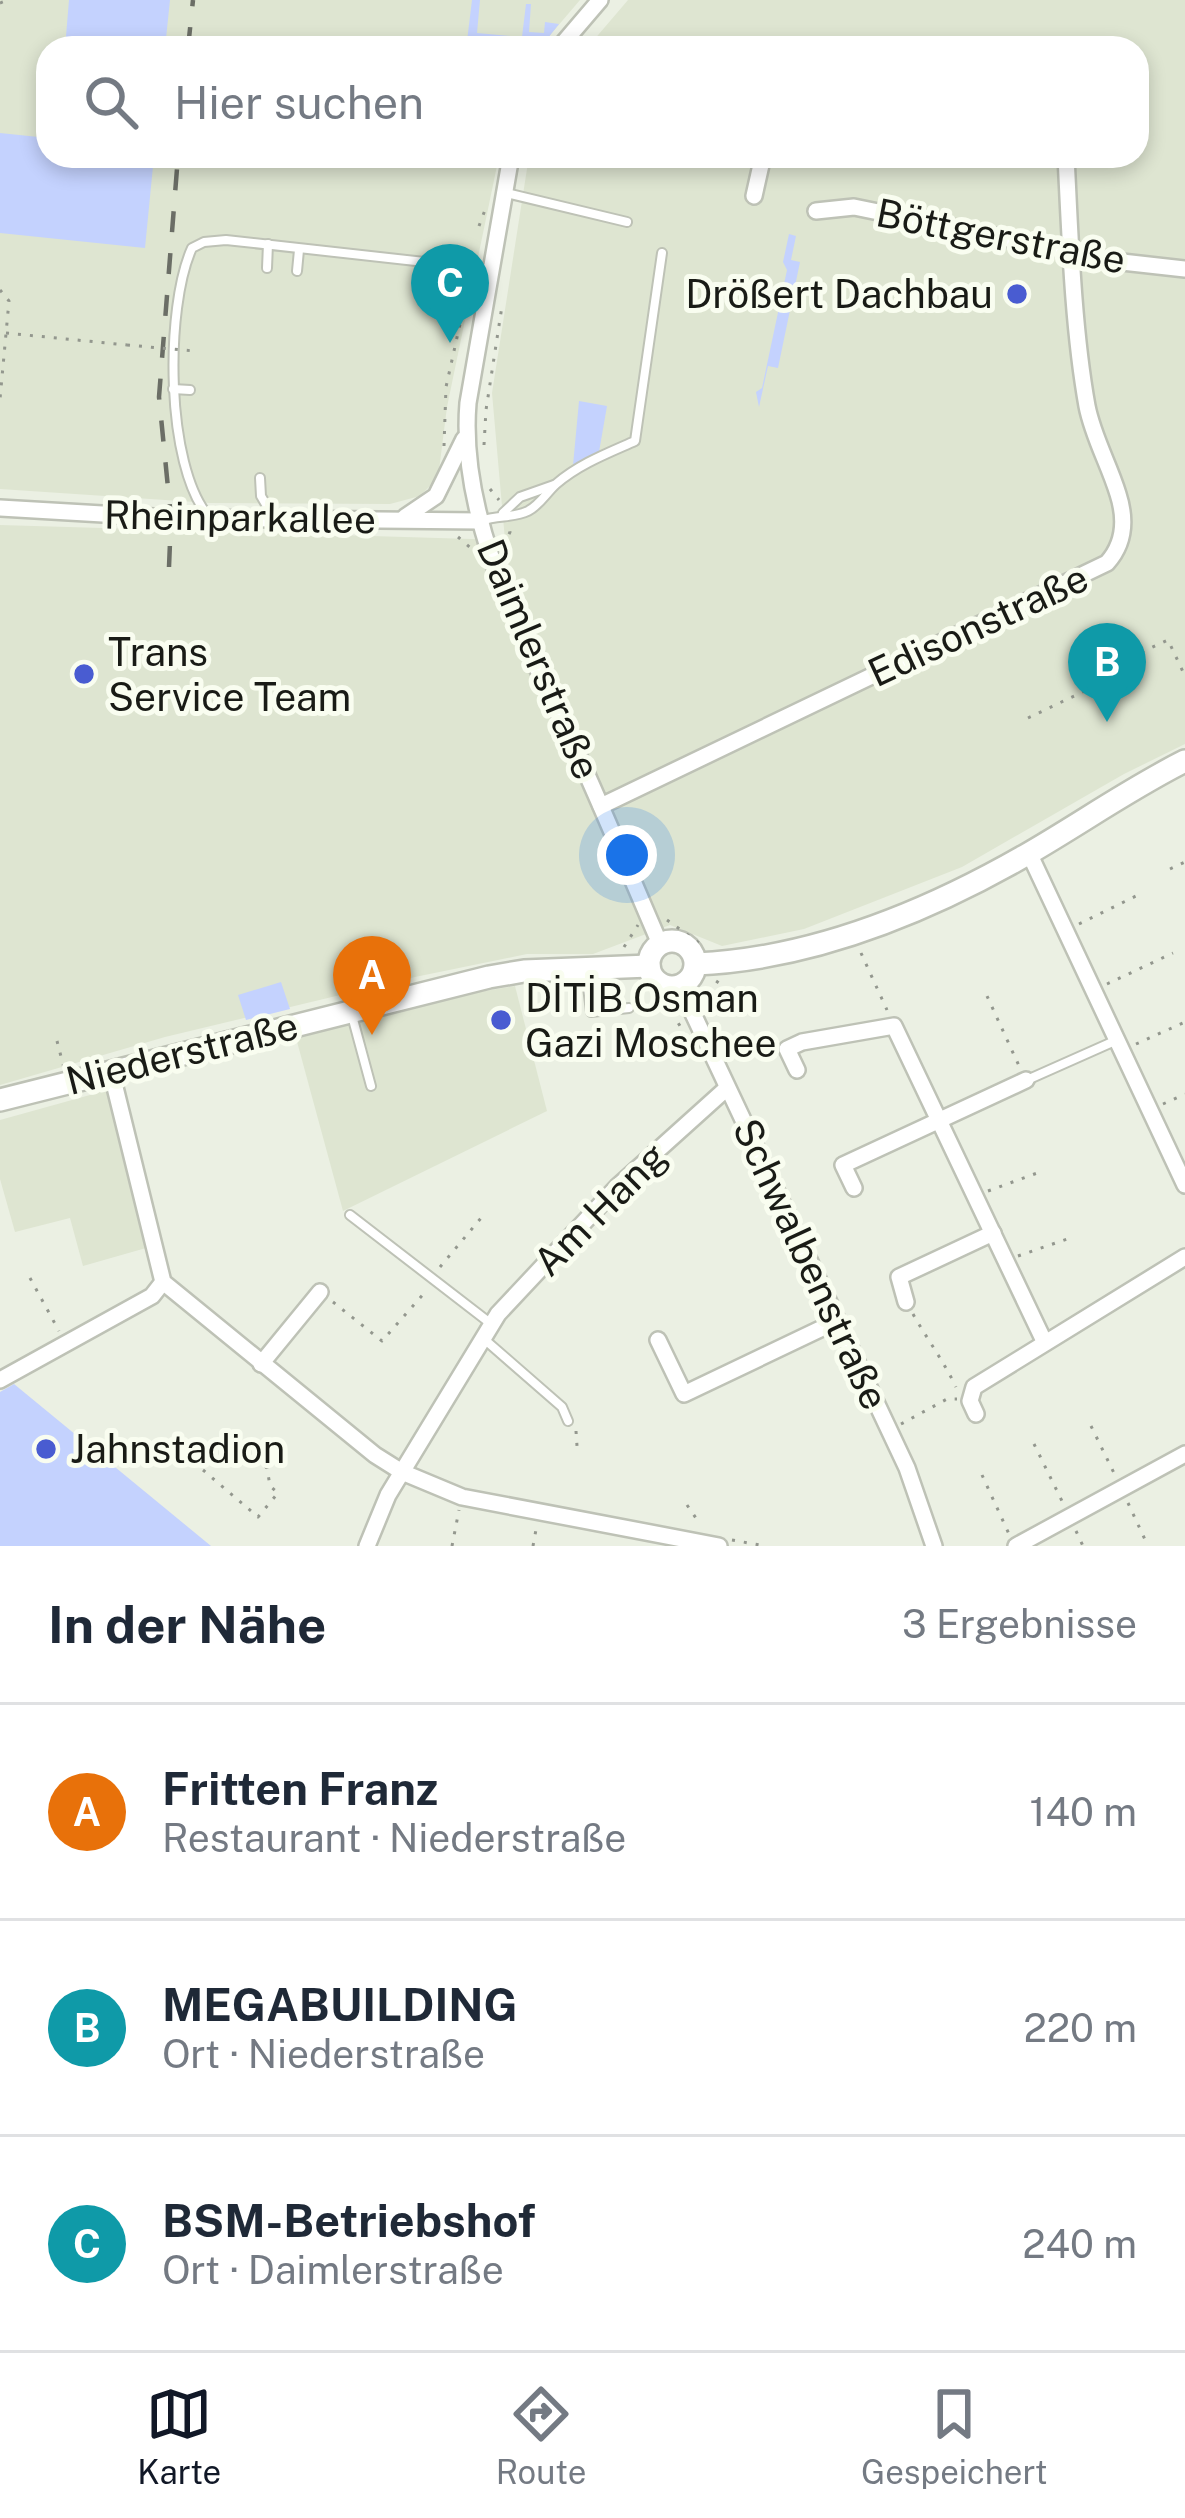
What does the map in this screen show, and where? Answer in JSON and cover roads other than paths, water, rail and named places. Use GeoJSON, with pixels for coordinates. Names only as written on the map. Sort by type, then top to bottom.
{"type":"FeatureCollection","features":[{"type":"Feature","properties":{"kind":"street"},"geometry":{"type":"LineString","coordinates":[[569,36],[600,0]]}},
{"type":"Feature","properties":{"kind":"street","name":"Daimlerstraße"},"geometry":{"type":"LineString","coordinates":[[509,168],[474,358],[465,436],[480,521],[532,656],[660,944]]}},
{"type":"Feature","properties":{"kind":"street"},"geometry":{"type":"LineString","coordinates":[[754,196],[760,168]]}},
{"type":"Feature","properties":{"kind":"street","name":"Edisonstraße"},"geometry":{"type":"LineString","coordinates":[[602,806],[1107,563],[1115,555],[1123,525],[1121,506],[1088,410],[1067,168]]}},
{"type":"Feature","properties":{"kind":"street","name":"Böttgerstraße"},"geometry":{"type":"LineString","coordinates":[[816,211],[854,207],[1185,269]]}},
{"type":"Feature","properties":{"kind":"street","name":"Daimlerstraße"},"geometry":{"type":"LineString","coordinates":[[399,520],[436,496],[465,436]]}},
{"type":"Feature","properties":{"kind":"street","name":"Rheinparkallee"},"geometry":{"type":"LineString","coordinates":[[0,508],[210,518],[480,521]]}},
{"type":"Feature","properties":{"kind":"street"},"geometry":{"type":"LineString","coordinates":[[696,964],[772,957],[853,935],[976,882],[1185,761]]}},
{"type":"Feature","properties":{"kind":"street"},"geometry":{"type":"LineString","coordinates":[[1029,854],[1185,1185]]}},
{"type":"Feature","properties":{"kind":"street"},"geometry":{"type":"LineString","coordinates":[[684,943],[696,964],[692,978],[680,986],[659,984],[649,966],[652,951],[660,944],[684,943]]}},
{"type":"Feature","properties":{"kind":"street","name":"Niederstraße"},"geometry":{"type":"LineString","coordinates":[[0,1100],[524,970],[649,966]]}},
{"type":"Feature","properties":{"kind":"street","name":"Schwalbenstraße"},"geometry":{"type":"LineString","coordinates":[[680,986],[890,1430],[934,1546]]}},
{"type":"Feature","properties":{"kind":"street"},"geometry":{"type":"LineString","coordinates":[[796,1070],[787,1049],[802,1042],[894,1026],[1044,1341]]}},
{"type":"Feature","properties":{"kind":"street"},"geometry":{"type":"LineString","coordinates":[[111,1071],[163,1282],[376,1455],[402,1472],[462,1497],[540,1511],[628,1538],[722,1542]]}},
{"type":"Feature","properties":{"kind":"street"},"geometry":{"type":"LineString","coordinates":[[854,1189],[843,1165],[1026,1080]]}},
{"type":"Feature","properties":{"kind":"street","name":"Am Hang"},"geometry":{"type":"LineString","coordinates":[[367,1546],[402,1472],[487,1331],[617,1187],[727,1088]]}},
{"type":"Feature","properties":{"kind":"street"},"geometry":{"type":"LineString","coordinates":[[906,1302],[899,1277],[992,1232]]}},
{"type":"Feature","properties":{"kind":"street"},"geometry":{"type":"LineString","coordinates":[[973,1407],[974,1387],[1185,1258]]}},
{"type":"Feature","properties":{"kind":"street"},"geometry":{"type":"LineString","coordinates":[[0,1380],[152,1296],[163,1282]]}},
{"type":"Feature","properties":{"kind":"street"},"geometry":{"type":"LineString","coordinates":[[261,1364],[320,1292]]}},
{"type":"Feature","properties":{"kind":"street"},"geometry":{"type":"LineString","coordinates":[[658,1340],[684,1394],[837,1321]]}},
{"type":"Feature","properties":{"kind":"street"},"geometry":{"type":"LineString","coordinates":[[1016,1546],[1185,1454]]}},
{"type":"Feature","properties":{"kind":"lane"},"geometry":{"type":"LineString","coordinates":[[504,192],[627,222]]}},
{"type":"Feature","properties":{"kind":"lane"},"geometry":{"type":"LineString","coordinates":[[210,518],[185,473],[173,389],[182,277],[192,248],[226,240],[491,269]]}},
{"type":"Feature","properties":{"kind":"lane"},"geometry":{"type":"LineString","coordinates":[[267,268],[268,244]]}},
{"type":"Feature","properties":{"kind":"lane"},"geometry":{"type":"LineString","coordinates":[[297,271],[299,250]]}},
{"type":"Feature","properties":{"kind":"lane"},"geometry":{"type":"LineString","coordinates":[[480,521],[634,441],[662,254]]}},
{"type":"Feature","properties":{"kind":"lane"},"geometry":{"type":"LineString","coordinates":[[173,389],[190,390]]}},
{"type":"Feature","properties":{"kind":"lane"},"geometry":{"type":"LineString","coordinates":[[260,478],[261,496],[275,519]]}},
{"type":"Feature","properties":{"kind":"lane"},"geometry":{"type":"LineString","coordinates":[[503,513],[518,516],[535,508],[555,484]]}},
{"type":"Feature","properties":{"kind":"lane"},"geometry":{"type":"LineString","coordinates":[[586,968],[591,1012],[629,1008]]}},
{"type":"Feature","properties":{"kind":"lane"},"geometry":{"type":"LineString","coordinates":[[350,1010],[371,1086]]}},
{"type":"Feature","properties":{"kind":"lane"},"geometry":{"type":"LineString","coordinates":[[1026,1080],[1121,1045]]}},
{"type":"Feature","properties":{"kind":"lane"},"geometry":{"type":"LineString","coordinates":[[350,1215],[434,1280],[562,1407],[568,1420]]}},
{"type":"Feature","properties":{"kind":"railway"},"geometry":{"type":"LineString","coordinates":[[189,36],[193,0]]}},
{"type":"Feature","properties":{"kind":"railway"},"geometry":{"type":"LineString","coordinates":[[169,567],[171,518],[159,397],[177,168]]}},
{"type":"Feature","properties":{"kind":"place","name":"Drößert Dachbau"},"geometry":{"type":"Point","coordinates":[1017,294]}},
{"type":"Feature","properties":{"kind":"place","name":"BSM-Betriebshof"},"geometry":{"type":"Point","coordinates":[450,343]}},
{"type":"Feature","properties":{"kind":"place","name":"Trans Service Team"},"geometry":{"type":"Point","coordinates":[84,674]}},
{"type":"Feature","properties":{"kind":"place","name":"MEGABUILDING"},"geometry":{"type":"Point","coordinates":[1107,722]}},
{"type":"Feature","properties":{"kind":"place","name":"DİTİB Osman Gazi Moschee"},"geometry":{"type":"Point","coordinates":[501,1020]}},
{"type":"Feature","properties":{"kind":"place","name":"Fritten Franz"},"geometry":{"type":"Point","coordinates":[372,1035]}},
{"type":"Feature","properties":{"kind":"place","name":"Jahnstadion"},"geometry":{"type":"Point","coordinates":[46,1449]}}]}
